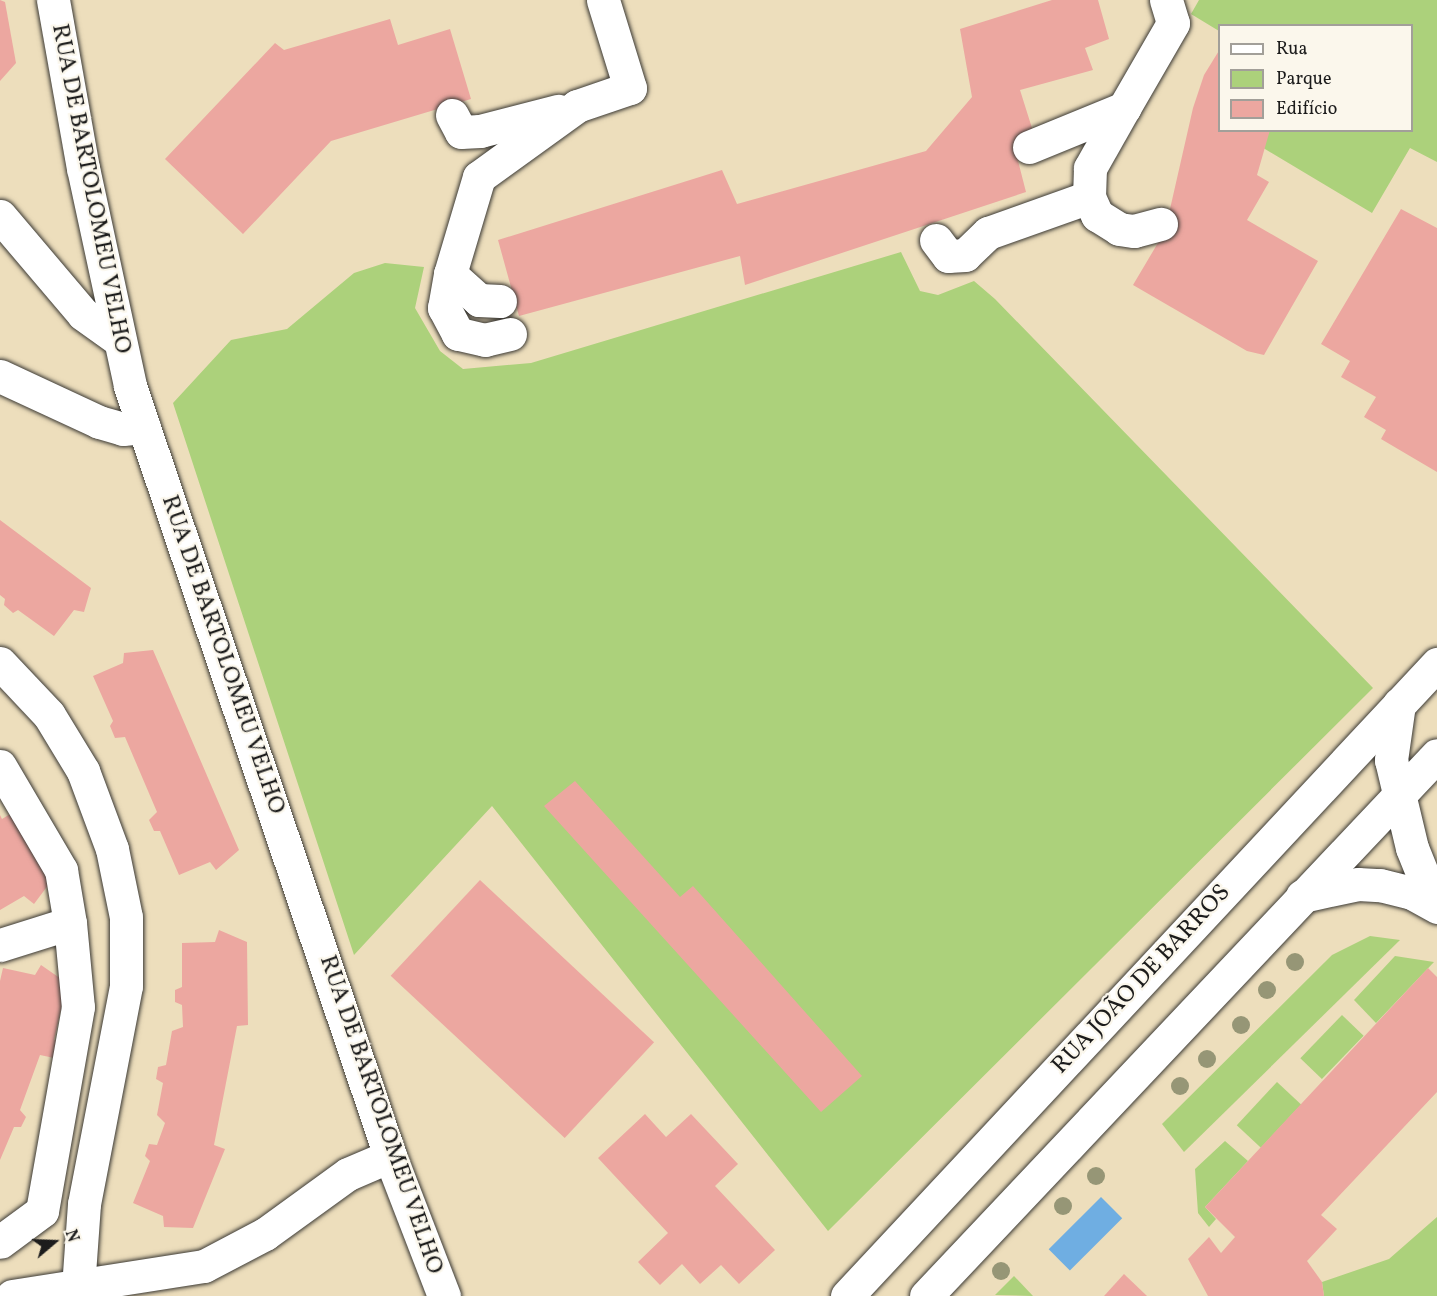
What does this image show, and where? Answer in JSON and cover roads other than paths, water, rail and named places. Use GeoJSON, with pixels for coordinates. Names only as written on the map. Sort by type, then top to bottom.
{"type":"FeatureCollection","features":[{"type":"Feature","properties":{"kind":"street","name":"RUA DE BARTOLOMEU VELHO"},"geometry":{"type":"LineString","coordinates":[[53,0],[118,339],[144,427],[390,1156],[444,1296]]}},
{"type":"Feature","properties":{"kind":"street"},"geometry":{"type":"LineString","coordinates":[[452,115],[461,132],[480,131],[577,106],[630,88],[603,0]]}},
{"type":"Feature","properties":{"kind":"street"},"geometry":{"type":"LineString","coordinates":[[1161,224],[1134,231],[1119,229],[1097,215],[1089,197],[1090,168],[1173,23],[1166,0]]}},
{"type":"Feature","properties":{"kind":"street"},"geometry":{"type":"LineString","coordinates":[[510,334],[485,340],[458,334],[444,308],[450,274],[479,177],[577,106]]}},
{"type":"Feature","properties":{"kind":"street"},"geometry":{"type":"LineString","coordinates":[[1029,147],[1124,108]]}},
{"type":"Feature","properties":{"kind":"street"},"geometry":{"type":"LineString","coordinates":[[936,240],[948,256],[965,255],[988,233],[1089,197]]}},
{"type":"Feature","properties":{"kind":"street"},"geometry":{"type":"LineString","coordinates":[[0,216],[83,314],[118,339]]}},
{"type":"Feature","properties":{"kind":"street"},"geometry":{"type":"LineString","coordinates":[[450,274],[479,300],[500,301]]}},
{"type":"Feature","properties":{"kind":"street"},"geometry":{"type":"LineString","coordinates":[[0,376],[99,422],[123,429],[144,427]]}},
{"type":"Feature","properties":{"kind":"street"},"geometry":{"type":"LineString","coordinates":[[0,663],[49,715],[83,771],[112,849],[126,917],[126,986],[84,1204],[78,1287]]}},
{"type":"Feature","properties":{"kind":"street","name":"RUA JOÃO DE BARROS"},"geometry":{"type":"LineString","coordinates":[[847,1296],[1437,664]]}},
{"type":"Feature","properties":{"kind":"street"},"geometry":{"type":"LineString","coordinates":[[1399,704],[1391,760],[1398,799],[1436,906]]}},
{"type":"Feature","properties":{"kind":"street"},"geometry":{"type":"LineString","coordinates":[[926,1296],[1302,896],[1398,799],[1437,755]]}},
{"type":"Feature","properties":{"kind":"street"},"geometry":{"type":"LineString","coordinates":[[0,766],[61,870],[70,923],[78,1007],[42,1211],[0,1242]]}},
{"type":"Feature","properties":{"kind":"street"},"geometry":{"type":"LineString","coordinates":[[1302,896],[1358,884],[1380,885],[1412,893],[1436,906]]}},
{"type":"Feature","properties":{"kind":"street"},"geometry":{"type":"LineString","coordinates":[[0,945],[70,923]]}},
{"type":"Feature","properties":{"kind":"street"},"geometry":{"type":"LineString","coordinates":[[12,1296],[204,1266],[265,1234],[348,1174],[390,1156]]}},
{"type":"Feature","properties":{"kind":"water"},"geometry":{"type":"Polygon","coordinates":[[[1101,1197],[1122,1218],[1070,1271],[1049,1249],[1101,1197]]]}}]}
